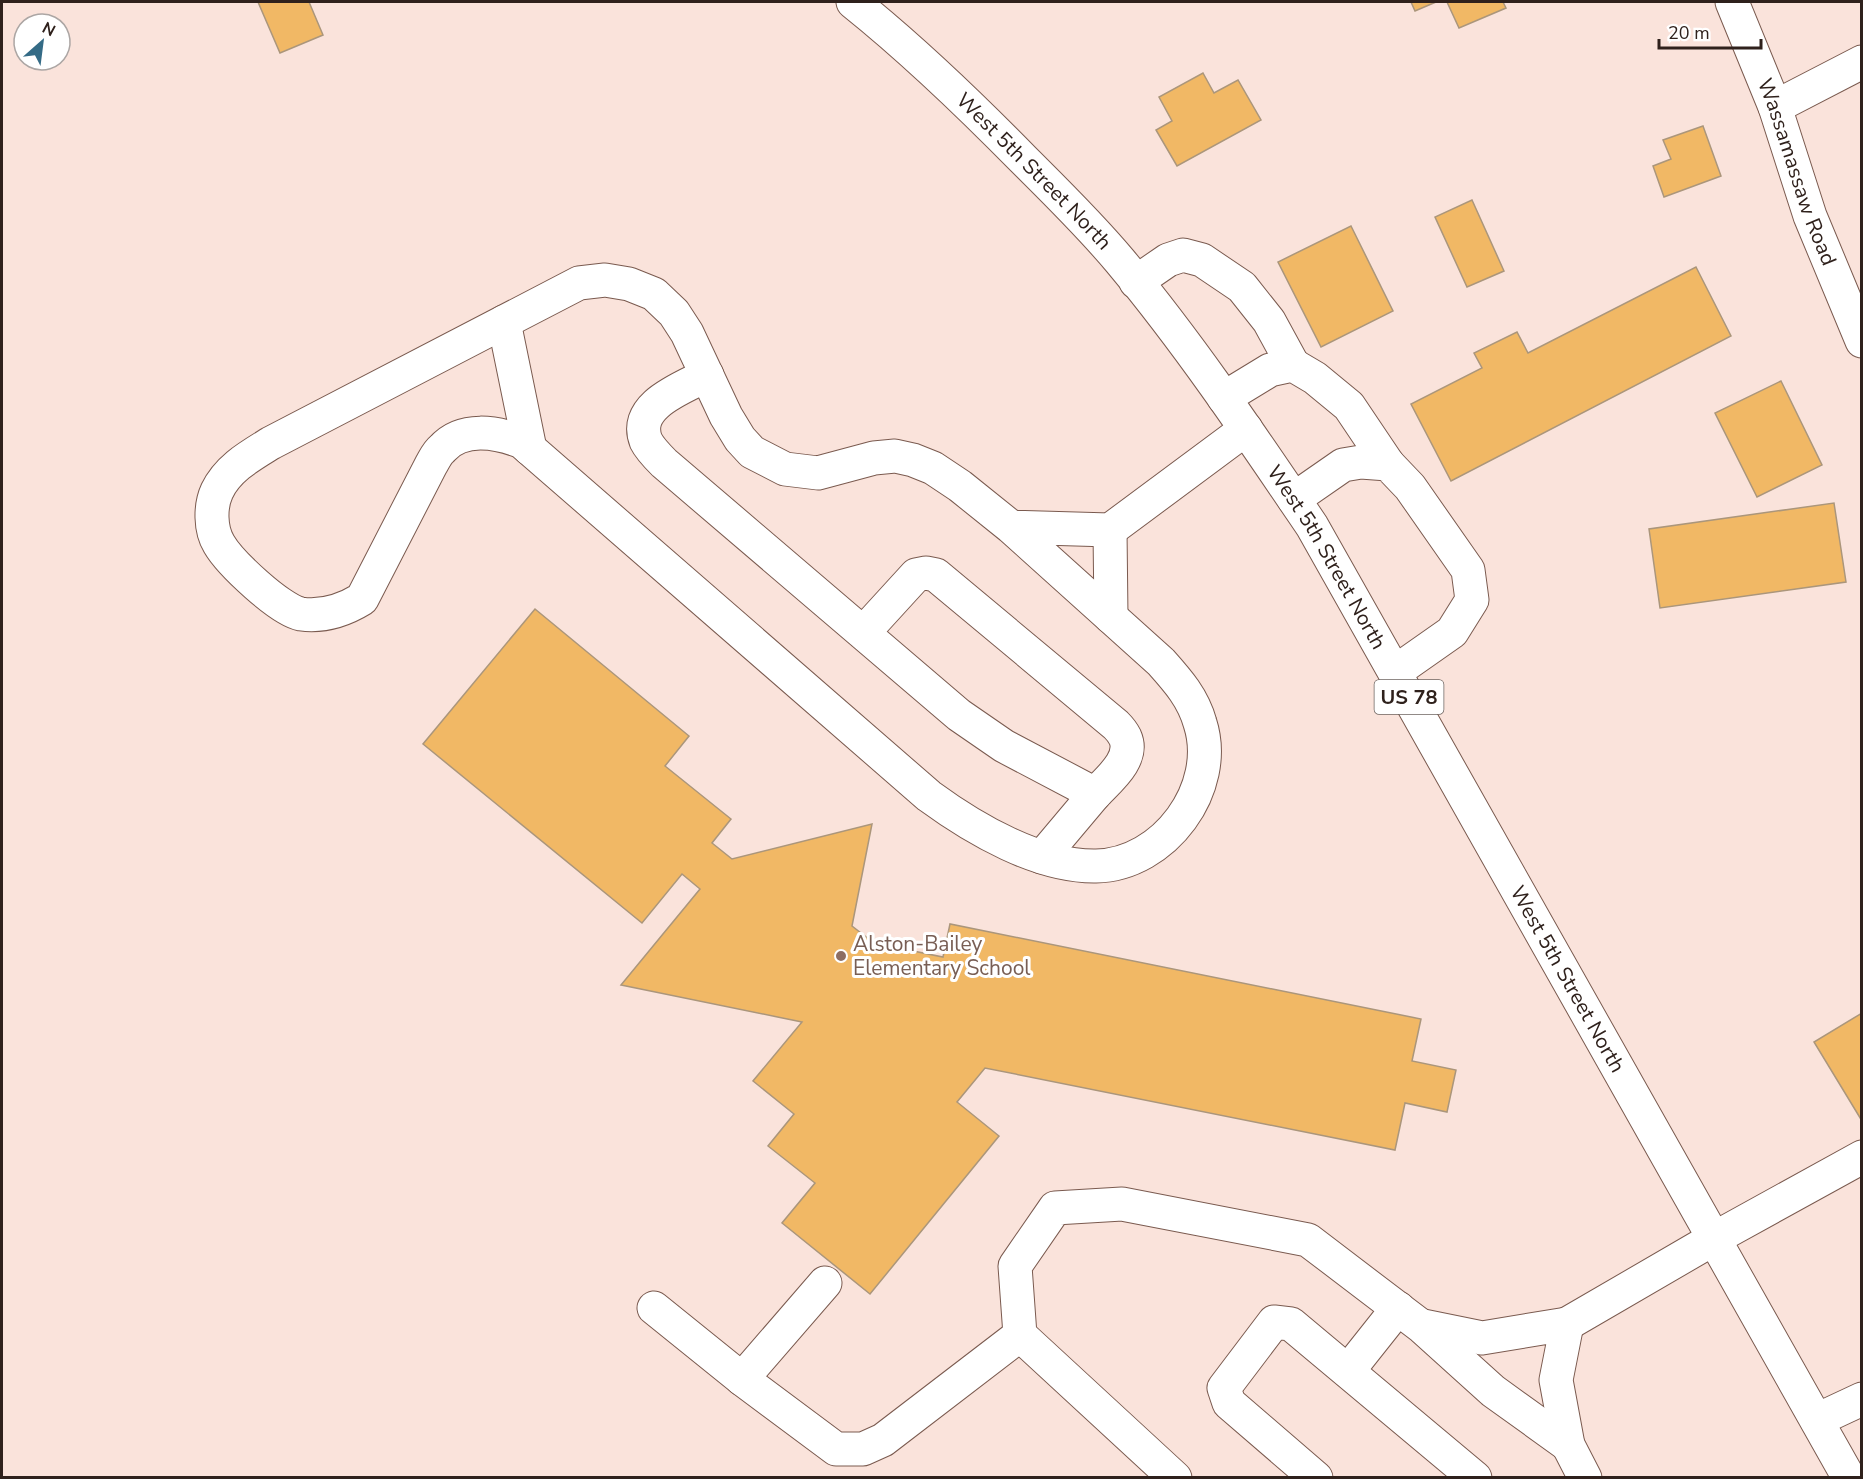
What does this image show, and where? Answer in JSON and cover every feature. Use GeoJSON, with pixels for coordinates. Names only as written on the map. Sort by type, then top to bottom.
{"type":"FeatureCollection","features":[{"type":"Feature","properties":{"kind":"main road","name":"West 5th Street North"},"geometry":{"type":"LineString","coordinates":[[853,2],[972,108],[1119,261],[1224,398],[1294,499],[1312,526],[1395,672],[1849,1478]]}},
{"type":"Feature","properties":{"kind":"main road","name":"Wassamassaw Road"},"geometry":{"type":"LineString","coordinates":[[1732,2],[1775,107],[1810,216],[1862,341]]}},
{"type":"Feature","properties":{"kind":"main road"},"geometry":{"type":"LineString","coordinates":[[1775,107],[1862,62]]}},
{"type":"Feature","properties":{"kind":"main road"},"geometry":{"type":"LineString","coordinates":[[1136,282],[1168,260],[1183,255],[1202,260],[1242,287],[1269,321],[1293,365],[1315,378],[1349,406],[1388,464],[1410,487],[1468,570],[1472,600],[1452,632],[1395,672]]}},
{"type":"Feature","properties":{"kind":"main road"},"geometry":{"type":"LineString","coordinates":[[605,280],[629,284],[654,294],[674,313],[687,333],[707,375],[740,440],[752,452],[771,462],[793,470],[818,473],[874,458],[895,456],[914,460],[933,468],[960,486],[1011,527],[1161,662],[1182,685],[1192,701],[1201,725],[1204,756],[1200,781],[1189,807],[1175,828],[1141,853],[1123,861],[1097,866],[1042,857],[1023,850],[954,814],[929,796],[522,442],[501,434],[480,432],[443,447],[431,465],[362,599],[344,610],[321,614],[300,614],[281,605],[235,564],[218,543],[213,528],[212,510],[216,493],[224,478],[244,459],[579,283],[605,280]]}},
{"type":"Feature","properties":{"kind":"main road"},"geometry":{"type":"LineString","coordinates":[[504,322],[530,449]]}},
{"type":"Feature","properties":{"kind":"main road"},"geometry":{"type":"LineString","coordinates":[[1224,398],[1270,370],[1293,365]]}},
{"type":"Feature","properties":{"kind":"main road"},"geometry":{"type":"LineString","coordinates":[[707,375],[652,407],[646,417],[644,428],[645,439],[650,448],[664,463],[959,715],[983,733],[1095,794]]}},
{"type":"Feature","properties":{"kind":"main road"},"geometry":{"type":"LineString","coordinates":[[1011,527],[1110,530],[1246,429]]}},
{"type":"Feature","properties":{"kind":"main road"},"geometry":{"type":"LineString","coordinates":[[1294,499],[1343,465],[1362,462],[1388,464]]}},
{"type":"Feature","properties":{"kind":"main road"},"geometry":{"type":"LineString","coordinates":[[1110,530],[1111,617]]}},
{"type":"Feature","properties":{"kind":"main road"},"geometry":{"type":"LineString","coordinates":[[863,633],[916,575],[926,573],[936,575],[1116,725],[1125,737],[1127,748],[1124,759],[1042,857]]}},
{"type":"Feature","properties":{"kind":"main road"},"geometry":{"type":"LineString","coordinates":[[1410,1317],[1482,1338],[1567,1324],[1715,1238],[1862,1157]]}},
{"type":"Feature","properties":{"kind":"main road"},"geometry":{"type":"LineString","coordinates":[[1175,1478],[1020,1335],[1015,1266],[1055,1208],[1122,1204],[1308,1240],[1410,1317],[1493,1391],[1568,1445]]}},
{"type":"Feature","properties":{"kind":"main road"},"geometry":{"type":"LineString","coordinates":[[742,1378],[825,1283]]}},
{"type":"Feature","properties":{"kind":"main road"},"geometry":{"type":"LineString","coordinates":[[654,1308],[836,1449],[863,1449],[883,1440],[1020,1335]]}},
{"type":"Feature","properties":{"kind":"main road"},"geometry":{"type":"LineString","coordinates":[[1348,1371],[1410,1317]]}},
{"type":"Feature","properties":{"kind":"main road"},"geometry":{"type":"LineString","coordinates":[[1316,1478],[1229,1403],[1224,1388],[1274,1322],[1291,1324],[1475,1478]]}},
{"type":"Feature","properties":{"kind":"main road"},"geometry":{"type":"LineString","coordinates":[[1567,1324],[1556,1380],[1568,1445],[1585,1478]]}},
{"type":"Feature","properties":{"kind":"main road"},"geometry":{"type":"LineString","coordinates":[[1817,1420],[1862,1399]]}},
{"type":"Feature","properties":{"kind":"building"},"geometry":{"type":"Polygon","coordinates":[[[258,2],[309,2],[323,35],[280,53],[258,2]]]}},
{"type":"Feature","properties":{"kind":"building"},"geometry":{"type":"Polygon","coordinates":[[[1411,2],[1436,2],[1415,11],[1411,2]]]}},
{"type":"Feature","properties":{"kind":"building"},"geometry":{"type":"Polygon","coordinates":[[[1447,2],[1503,2],[1506,8],[1459,28],[1447,2]]]}},
{"type":"Feature","properties":{"kind":"building"},"geometry":{"type":"Polygon","coordinates":[[[1203,73],[1214,93],[1238,80],[1261,120],[1177,166],[1156,130],[1172,121],[1159,97],[1203,73]]]}},
{"type":"Feature","properties":{"kind":"building"},"geometry":{"type":"Polygon","coordinates":[[[1703,126],[1721,176],[1664,197],[1653,166],[1671,159],[1663,140],[1703,126]]]}},
{"type":"Feature","properties":{"kind":"building"},"geometry":{"type":"Polygon","coordinates":[[[1472,200],[1504,271],[1467,287],[1435,217],[1472,200]]]}},
{"type":"Feature","properties":{"kind":"building"},"geometry":{"type":"Polygon","coordinates":[[[1351,226],[1393,311],[1321,347],[1278,262],[1351,226]]]}},
{"type":"Feature","properties":{"kind":"building"},"geometry":{"type":"Polygon","coordinates":[[[1696,267],[1731,336],[1451,481],[1411,404],[1482,368],[1474,353],[1517,332],[1528,353],[1696,267]]]}},
{"type":"Feature","properties":{"kind":"building"},"geometry":{"type":"Polygon","coordinates":[[[1781,381],[1822,465],[1757,497],[1715,413],[1781,381]]]}},
{"type":"Feature","properties":{"kind":"building"},"geometry":{"type":"Polygon","coordinates":[[[1834,503],[1846,582],[1660,608],[1649,529],[1834,503]]]}},
{"type":"Feature","properties":{"kind":"building"},"geometry":{"type":"Polygon","coordinates":[[[535,609],[689,736],[665,766],[731,819],[712,843],[732,859],[872,824],[852,926],[874,943],[943,957],[950,924],[1421,1019],[1412,1061],[1456,1070],[1447,1112],[1405,1103],[1395,1150],[985,1068],[957,1102],[999,1136],[870,1294],[782,1223],[815,1183],[768,1146],[794,1114],[753,1081],[802,1022],[621,985],[700,889],[682,874],[642,923],[423,744],[535,609]]]}},
{"type":"Feature","properties":{"kind":"building"},"geometry":{"type":"Polygon","coordinates":[[[1862,1013],[1862,1121],[1814,1042],[1862,1013]]]}},
{"type":"Feature","properties":{"kind":"place","name":"Alston-Bailey Elementary School"},"geometry":{"type":"Point","coordinates":[841,956]}}]}
